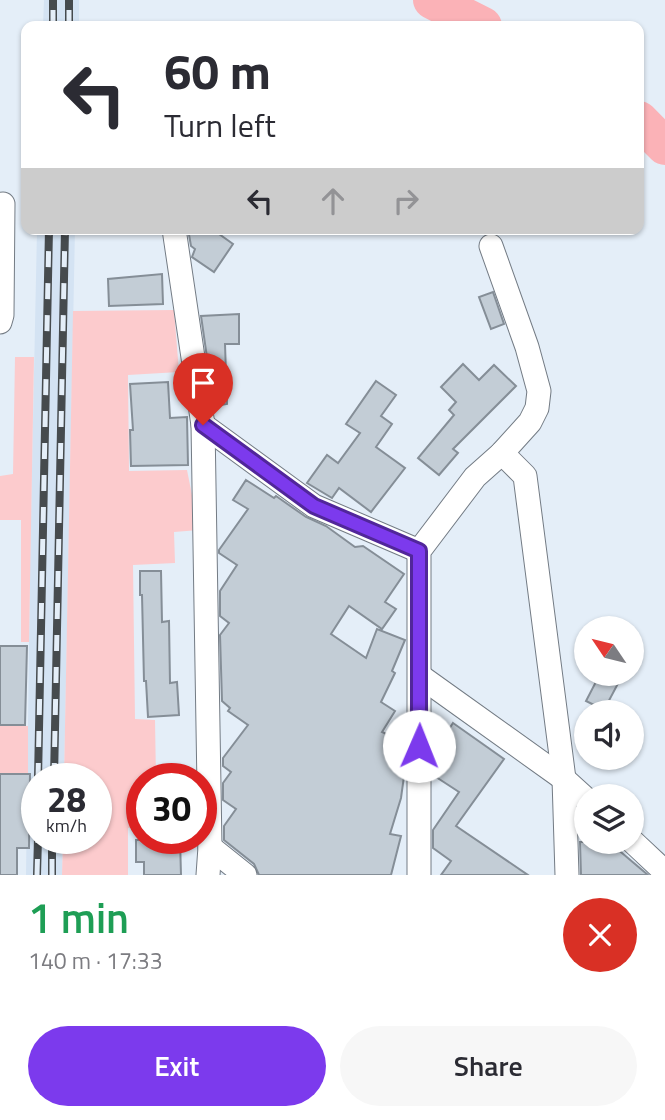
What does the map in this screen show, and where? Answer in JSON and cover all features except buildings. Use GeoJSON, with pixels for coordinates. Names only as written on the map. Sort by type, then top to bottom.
{"type":"FeatureCollection","features":[{"type":"Feature","properties":{"kind":"street"},"geometry":{"type":"LineString","coordinates":[[0,323],[3,204]]}},
{"type":"Feature","properties":{"kind":"street"},"geometry":{"type":"LineString","coordinates":[[175,235],[203,425],[209,763]]}},
{"type":"Feature","properties":{"kind":"street"},"geometry":{"type":"LineString","coordinates":[[419,875],[419,551],[475,477],[502,453],[530,422],[537,408],[538,391],[527,347],[491,246]]}},
{"type":"Feature","properties":{"kind":"street"},"geometry":{"type":"LineString","coordinates":[[203,425],[314,506],[419,551]]}},
{"type":"Feature","properties":{"kind":"street"},"geometry":{"type":"LineString","coordinates":[[502,453],[526,476],[564,779],[567,875]]}},
{"type":"Feature","properties":{"kind":"street"},"geometry":{"type":"LineString","coordinates":[[420,676],[574,788]]}},
{"type":"Feature","properties":{"kind":"street"},"geometry":{"type":"LineString","coordinates":[[644,852],[665,872]]}},
{"type":"Feature","properties":{"kind":"street"},"geometry":{"type":"LineString","coordinates":[[217,853],[245,875]]}},
{"type":"Feature","properties":{"kind":"street"},"geometry":{"type":"LineString","coordinates":[[208,875],[210,854]]}},
{"type":"Feature","properties":{"kind":"shaded area"},"geometry":{"type":"Polygon","coordinates":[[[44,0],[79,0],[79,21],[43,21],[44,0]]]}},
{"type":"Feature","properties":{"kind":"shaded area"},"geometry":{"type":"Polygon","coordinates":[[[37,235],[75,235],[64,763],[27,763],[37,235]]]}},
{"type":"Feature","properties":{"kind":"shaded area"},"geometry":{"type":"Polygon","coordinates":[[[174,310],[179,372],[128,375],[129,471],[187,470],[199,530],[174,532],[175,563],[133,565],[135,719],[155,720],[156,763],[126,763],[128,875],[62,875],[63,854],[112,854],[112,763],[64,763],[73,311],[174,310]]]}},
{"type":"Feature","properties":{"kind":"shaded area"},"geometry":{"type":"Polygon","coordinates":[[[15,357],[34,357],[29,642],[21,642],[21,520],[0,520],[0,476],[13,474],[15,357]]]}},
{"type":"Feature","properties":{"kind":"shaded area"},"geometry":{"type":"Polygon","coordinates":[[[0,726],[28,726],[28,763],[21,763],[21,773],[0,773],[0,726]]]}},
{"type":"Feature","properties":{"kind":"shaded area"},"geometry":{"type":"Polygon","coordinates":[[[26,854],[63,854],[62,875],[26,875],[26,854]]]}},
{"type":"Feature","properties":{"kind":"waterway"},"geometry":{"type":"LineString","coordinates":[[432,0],[473,21]]}},
{"type":"Feature","properties":{"kind":"waterway"},"geometry":{"type":"LineString","coordinates":[[644,125],[665,146]]}},
{"type":"Feature","properties":{"kind":"railway"},"geometry":{"type":"LineString","coordinates":[[53,0],[53,21]]}},
{"type":"Feature","properties":{"kind":"railway"},"geometry":{"type":"LineString","coordinates":[[69,0],[69,21]]}},
{"type":"Feature","properties":{"kind":"railway"},"geometry":{"type":"LineString","coordinates":[[38,763],[49,235]]}},
{"type":"Feature","properties":{"kind":"railway"},"geometry":{"type":"LineString","coordinates":[[54,763],[65,235]]}},
{"type":"Feature","properties":{"kind":"railway"},"geometry":{"type":"LineString","coordinates":[[37,875],[38,854]]}},
{"type":"Feature","properties":{"kind":"railway"},"geometry":{"type":"LineString","coordinates":[[52,854],[52,875]]}},
{"type":"Feature","properties":{"kind":"route"},"geometry":{"type":"LineString","coordinates":[[203,425],[314,506],[419,551],[419,746]]}}]}
